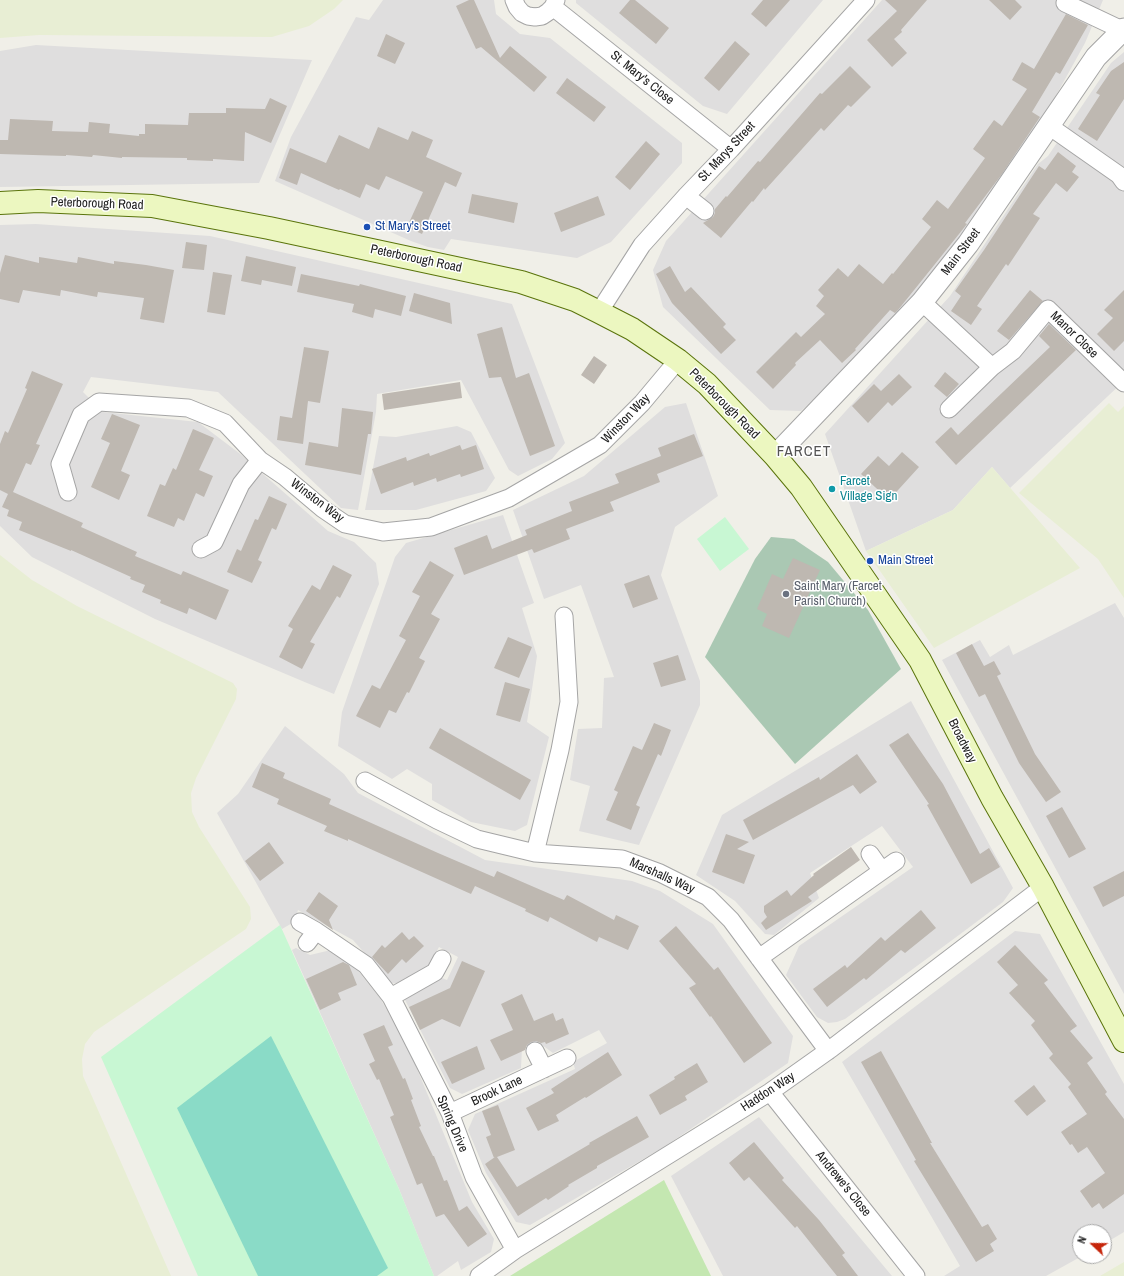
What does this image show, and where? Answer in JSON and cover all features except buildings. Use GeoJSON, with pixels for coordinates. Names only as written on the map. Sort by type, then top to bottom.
{"type":"FeatureCollection","features":[{"type":"Feature","properties":{"kind":"main road","name":"Peterborough Road"},"geometry":{"type":"LineString","coordinates":[[0,203],[38,201],[152,206],[210,216],[521,282],[575,300],[632,329],[678,360],[707,384],[775,456]]}},
{"type":"Feature","properties":{"kind":"main road","name":"Broadway"},"geometry":{"type":"LineString","coordinates":[[775,456],[801,487],[920,660],[992,798],[1043,887],[1124,1041]]}},
{"type":"Feature","properties":{"kind":"street","name":"St. Mary's Close"},"geometry":{"type":"LineString","coordinates":[[514,0],[517,7],[522,12],[528,16],[535,17],[542,16],[548,12],[555,3],[731,149]]}},
{"type":"Feature","properties":{"kind":"street","name":"St. Marys Street"},"geometry":{"type":"LineString","coordinates":[[599,312],[642,244],[731,149],[866,0]]}},
{"type":"Feature","properties":{"kind":"street"},"geometry":{"type":"LineString","coordinates":[[1065,3],[1123,29]]}},
{"type":"Feature","properties":{"kind":"street","name":"Main Street"},"geometry":{"type":"LineString","coordinates":[[775,456],[922,302],[968,244],[1096,57],[1123,29]]}},
{"type":"Feature","properties":{"kind":"street"},"geometry":{"type":"LineString","coordinates":[[1049,126],[1119,175],[1124,182]]}},
{"type":"Feature","properties":{"kind":"street"},"geometry":{"type":"LineString","coordinates":[[686,196],[705,211]]}},
{"type":"Feature","properties":{"kind":"street"},"geometry":{"type":"LineString","coordinates":[[922,302],[992,367]]}},
{"type":"Feature","properties":{"kind":"street","name":"Manor Close"},"geometry":{"type":"LineString","coordinates":[[949,409],[992,367],[1013,351],[1048,309],[1124,383]]}},
{"type":"Feature","properties":{"kind":"street","name":"Winston Way"},"geometry":{"type":"LineString","coordinates":[[68,492],[60,464],[81,415],[99,402],[188,408],[225,423],[260,460],[286,477],[323,509],[345,524],[382,539],[431,526],[509,498],[600,445],[642,403],[678,360]]}},
{"type":"Feature","properties":{"kind":"street"},"geometry":{"type":"LineString","coordinates":[[201,549],[214,542],[241,484],[260,460]]}},
{"type":"Feature","properties":{"kind":"street"},"geometry":{"type":"LineString","coordinates":[[535,853],[560,750],[569,702],[564,616]]}},
{"type":"Feature","properties":{"kind":"street","name":"Marshalls Way"},"geometry":{"type":"LineString","coordinates":[[365,781],[437,820],[477,839],[535,853],[622,859],[660,873],[708,897],[731,920],[828,1051]]}},
{"type":"Feature","properties":{"kind":"street"},"geometry":{"type":"LineString","coordinates":[[759,958],[889,866],[870,854]]}},
{"type":"Feature","properties":{"kind":"street","name":"Haddon Way"},"geometry":{"type":"LineString","coordinates":[[479,1276],[515,1250],[770,1092],[828,1051],[1043,887]]}},
{"type":"Feature","properties":{"kind":"street","name":"Spring Drive"},"geometry":{"type":"LineString","coordinates":[[300,922],[312,937],[366,965],[391,997],[450,1113],[474,1177],[515,1250]]}},
{"type":"Feature","properties":{"kind":"street"},"geometry":{"type":"LineString","coordinates":[[391,997],[435,972],[442,958]]}},
{"type":"Feature","properties":{"kind":"street"},"geometry":{"type":"LineString","coordinates":[[535,1051],[544,1069]]}},
{"type":"Feature","properties":{"kind":"street","name":"Brook Lane"},"geometry":{"type":"LineString","coordinates":[[450,1113],[567,1058]]}},
{"type":"Feature","properties":{"kind":"street","name":"Andrewe's Close"},"geometry":{"type":"LineString","coordinates":[[770,1092],[916,1276]]}},
{"type":"Feature","properties":{"kind":"shaded area"},"geometry":{"type":"Polygon","coordinates":[[[383,0],[494,0],[496,14],[520,34],[550,38],[682,143],[682,163],[611,242],[577,258],[451,239],[444,250],[428,247],[411,241],[275,181],[291,137],[356,17],[369,20],[383,0]]]}},
{"type":"Feature","properties":{"kind":"shaded area"},"geometry":{"type":"Polygon","coordinates":[[[576,0],[823,0],[727,114],[703,106],[576,3],[576,0]]]}},
{"type":"Feature","properties":{"kind":"shaded area"},"geometry":{"type":"Polygon","coordinates":[[[882,0],[1103,0],[1085,43],[1027,148],[933,281],[861,356],[801,411],[770,410],[663,307],[653,270],[666,241],[882,0]]]}},
{"type":"Feature","properties":{"kind":"shaded area"},"geometry":{"type":"Polygon","coordinates":[[[36,45],[312,60],[259,183],[0,187],[0,51],[36,45]]]}},
{"type":"Feature","properties":{"kind":"shaded area"},"geometry":{"type":"Polygon","coordinates":[[[1124,52],[1124,381],[1010,488],[992,467],[953,510],[866,551],[825,434],[950,296],[1038,164],[1048,156],[1111,63],[1124,52]]]}},
{"type":"Feature","properties":{"kind":"shaded area"},"geometry":{"type":"Polygon","coordinates":[[[36,224],[210,236],[512,304],[565,443],[552,459],[518,476],[509,470],[461,380],[377,394],[376,412],[358,510],[341,508],[218,392],[91,377],[83,392],[103,412],[198,422],[239,453],[328,531],[354,542],[376,563],[379,584],[334,694],[307,683],[155,619],[32,557],[0,526],[0,225],[36,224]]]}},
{"type":"Feature","properties":{"kind":"shaded area"},"geometry":{"type":"Polygon","coordinates":[[[686,403],[718,496],[675,527],[661,575],[700,681],[700,705],[639,845],[579,831],[590,786],[570,780],[578,729],[602,728],[604,678],[614,677],[581,585],[544,599],[513,510],[584,476],[665,407],[686,403]]]}},
{"type":"Feature","properties":{"kind":"shaded area"},"geometry":{"type":"Polygon","coordinates":[[[457,426],[471,432],[495,478],[486,491],[416,510],[365,510],[379,436],[396,437],[457,426]]]}},
{"type":"Feature","properties":{"kind":"shaded area"},"geometry":{"type":"Polygon","coordinates":[[[503,515],[534,603],[522,608],[537,656],[527,722],[549,737],[527,825],[515,831],[471,822],[432,800],[432,784],[407,769],[392,779],[338,746],[342,712],[395,557],[406,543],[503,515]]]}},
{"type":"Feature","properties":{"kind":"shaded area"},"geometry":{"type":"Polygon","coordinates":[[[1115,603],[1124,618],[1124,994],[942,660],[980,640],[990,657],[1009,645],[1013,655],[1115,603]]]}},
{"type":"Feature","properties":{"kind":"shaded area"},"geometry":{"type":"Polygon","coordinates":[[[911,701],[1013,888],[1003,902],[845,1019],[828,1023],[817,1017],[786,975],[799,946],[913,867],[882,826],[810,873],[819,898],[774,935],[765,934],[735,901],[696,875],[722,815],[911,701]]]}},
{"type":"Feature","properties":{"kind":"shaded area"},"geometry":{"type":"Polygon","coordinates":[[[285,726],[344,774],[358,793],[485,860],[632,881],[660,891],[713,924],[793,1036],[788,1063],[664,1147],[530,1225],[516,1222],[486,1173],[468,1130],[475,1114],[575,1069],[573,1062],[607,1043],[599,1030],[553,1053],[538,1042],[522,1048],[521,1068],[462,1094],[450,1088],[403,996],[437,976],[447,980],[458,957],[439,947],[429,966],[401,984],[391,983],[353,940],[298,910],[294,922],[282,929],[217,813],[238,794],[285,726]]]}},
{"type":"Feature","properties":{"kind":"shaded area"},"geometry":{"type":"Polygon","coordinates":[[[1015,931],[1040,934],[1124,1084],[1124,1232],[1112,1239],[1112,1224],[1072,1224],[1072,1262],[1046,1276],[944,1276],[960,1266],[842,1062],[1015,931]]]}},
{"type":"Feature","properties":{"kind":"shaded area"},"geometry":{"type":"Polygon","coordinates":[[[296,948],[310,955],[331,950],[348,958],[380,998],[408,1047],[472,1202],[494,1239],[491,1252],[461,1270],[458,1261],[437,1276],[434,1276],[399,1189],[292,950],[296,948]]]}},
{"type":"Feature","properties":{"kind":"shaded area"},"geometry":{"type":"Polygon","coordinates":[[[759,1117],[892,1276],[723,1276],[671,1176],[759,1117]]]}},
{"type":"Feature","properties":{"kind":"green space"},"geometry":{"type":"Polygon","coordinates":[[[0,0],[343,0],[334,9],[309,26],[272,37],[39,35],[0,38],[0,0]]]}},
{"type":"Feature","properties":{"kind":"green space"},"geometry":{"type":"Polygon","coordinates":[[[1109,403],[1118,412],[1124,406],[1124,598],[1098,559],[1019,493],[1109,403]]]}},
{"type":"Feature","properties":{"kind":"green space"},"geometry":{"type":"Polygon","coordinates":[[[992,467],[1080,568],[934,648],[866,551],[953,510],[992,467]]]}},
{"type":"Feature","properties":{"kind":"green space"},"geometry":{"type":"Polygon","coordinates":[[[725,517],[749,549],[720,571],[697,539],[725,517]]]}},
{"type":"Feature","properties":{"kind":"green space"},"geometry":{"type":"Polygon","coordinates":[[[771,537],[794,539],[828,562],[868,610],[901,669],[795,764],[705,657],[755,559],[771,537]]]}},
{"type":"Feature","properties":{"kind":"green space"},"geometry":{"type":"Polygon","coordinates":[[[0,555],[32,580],[77,606],[233,683],[237,689],[236,699],[196,778],[191,793],[192,812],[199,827],[250,907],[251,919],[246,929],[94,1032],[85,1044],[82,1059],[83,1076],[171,1276],[0,1276],[0,555]]]}},
{"type":"Feature","properties":{"kind":"green space"},"geometry":{"type":"Polygon","coordinates":[[[280,925],[399,1189],[434,1276],[198,1276],[101,1057],[280,925]]]}},
{"type":"Feature","properties":{"kind":"green space"},"geometry":{"type":"Polygon","coordinates":[[[271,1036],[388,1268],[377,1276],[258,1276],[177,1108],[271,1036]]]}},
{"type":"Feature","properties":{"kind":"green space"},"geometry":{"type":"Polygon","coordinates":[[[664,1180],[711,1276],[510,1276],[664,1180]]]}},
{"type":"Feature","properties":{"kind":"green space"},"geometry":{"type":"Polygon","coordinates":[[[1124,1262],[1124,1276],[1100,1276],[1124,1262]]]}},
{"type":"Feature","properties":{"kind":"place","name":"St Mary's Street"},"geometry":{"type":"Point","coordinates":[367,227]}},
{"type":"Feature","properties":{"kind":"place","name":"Farcet Village Sign"},"geometry":{"type":"Point","coordinates":[832,489]}},
{"type":"Feature","properties":{"kind":"place","name":"Main Street"},"geometry":{"type":"Point","coordinates":[870,561]}},
{"type":"Feature","properties":{"kind":"place","name":"Saint Mary (Farcet Parish Church)"},"geometry":{"type":"Point","coordinates":[786,594]}},
{"type":"Feature","properties":{"kind":"district","name":"FARCET"},"geometry":{"type":"Point","coordinates":[804,452]}}]}
